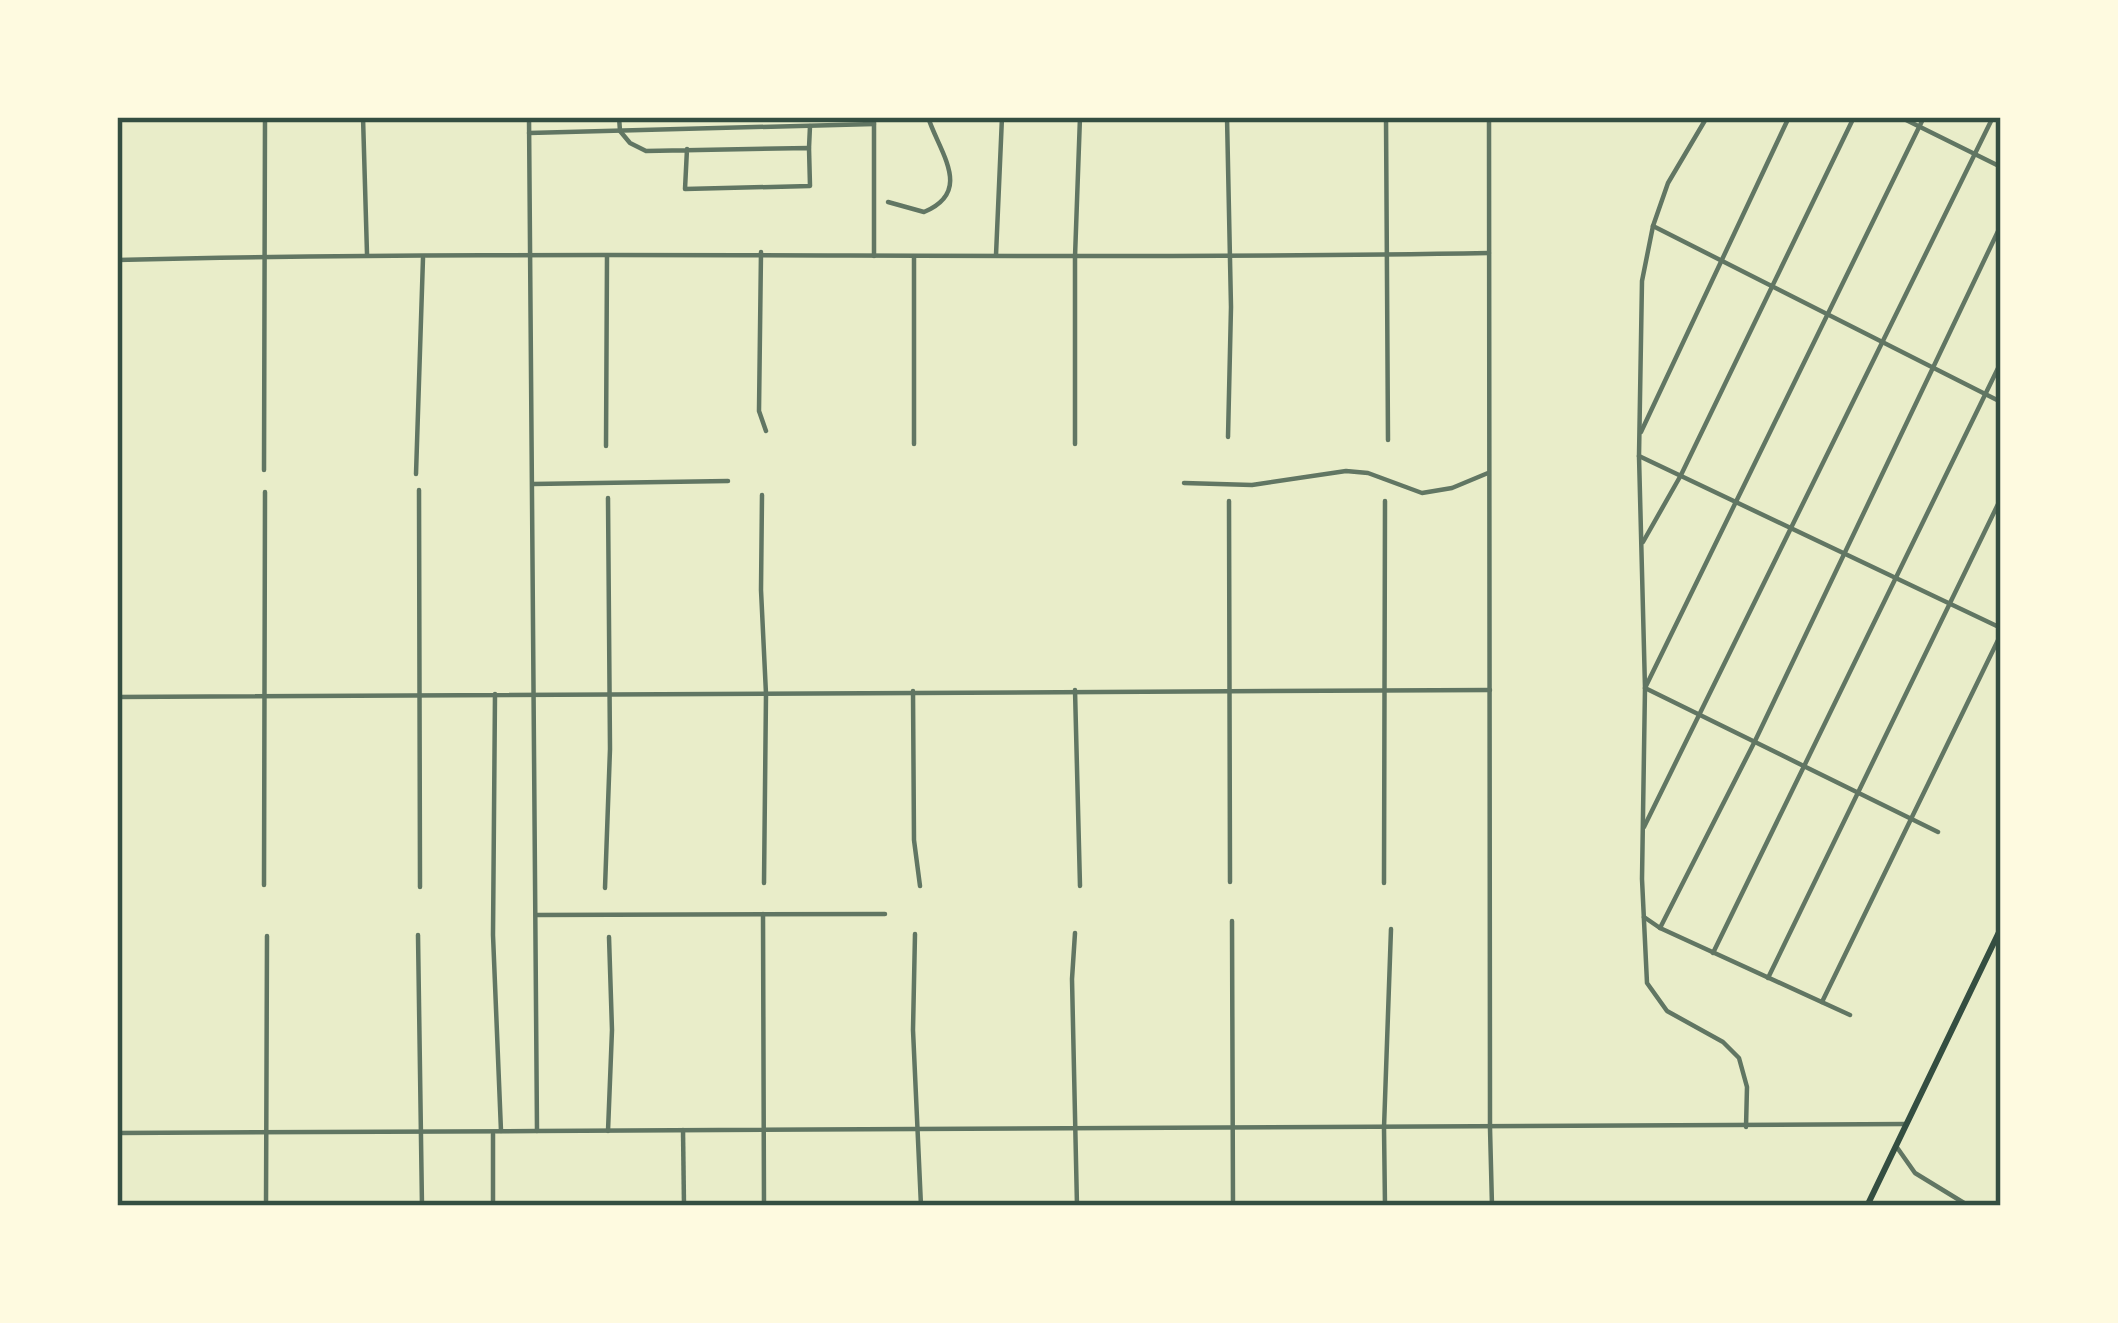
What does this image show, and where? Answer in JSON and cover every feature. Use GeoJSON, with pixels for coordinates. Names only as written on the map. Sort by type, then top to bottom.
{"type":"FeatureCollection","features":[{"type":"Feature","properties":{"kind":"main road"},"geometry":{"type":"LineString","coordinates":[[1867,1206],[2001,928]]}},
{"type":"Feature","properties":{"kind":"street"},"geometry":{"type":"LineString","coordinates":[[264,470],[265,117]]}},
{"type":"Feature","properties":{"kind":"street"},"geometry":{"type":"LineString","coordinates":[[363,117],[367,254]]}},
{"type":"Feature","properties":{"kind":"street"},"geometry":{"type":"LineString","coordinates":[[529,117],[537,1130]]}},
{"type":"Feature","properties":{"kind":"street"},"geometry":{"type":"LineString","coordinates":[[619,117],[620,131],[646,152],[809,148]]}},
{"type":"Feature","properties":{"kind":"street"},"geometry":{"type":"LineString","coordinates":[[888,202],[924,212],[941,203],[950,190],[947,164],[928,117]]}},
{"type":"Feature","properties":{"kind":"street"},"geometry":{"type":"LineString","coordinates":[[995,256],[1002,117]]}},
{"type":"Feature","properties":{"kind":"street"},"geometry":{"type":"LineString","coordinates":[[1075,444],[1080,117]]}},
{"type":"Feature","properties":{"kind":"street"},"geometry":{"type":"LineString","coordinates":[[1227,117],[1228,437]]}},
{"type":"Feature","properties":{"kind":"street"},"geometry":{"type":"LineString","coordinates":[[1386,117],[1388,440]]}},
{"type":"Feature","properties":{"kind":"street"},"geometry":{"type":"LineString","coordinates":[[1489,117],[1492,1206]]}},
{"type":"Feature","properties":{"kind":"street"},"geometry":{"type":"LineString","coordinates":[[1707,117],[1678,164],[1653,226],[1642,281],[1644,917],[1647,983],[1667,1011],[1724,1042],[1739,1058],[1748,1087],[1746,1127]]}},
{"type":"Feature","properties":{"kind":"street"},"geometry":{"type":"LineString","coordinates":[[1641,432],[1789,117]]}},
{"type":"Feature","properties":{"kind":"street"},"geometry":{"type":"LineString","coordinates":[[1641,546],[1681,475],[1854,117]]}},
{"type":"Feature","properties":{"kind":"street"},"geometry":{"type":"LineString","coordinates":[[1900,117],[2001,167]]}},
{"type":"Feature","properties":{"kind":"street"},"geometry":{"type":"LineString","coordinates":[[1645,688],[1924,117]]}},
{"type":"Feature","properties":{"kind":"street"},"geometry":{"type":"LineString","coordinates":[[1642,832],[1993,117]]}},
{"type":"Feature","properties":{"kind":"street"},"geometry":{"type":"LineString","coordinates":[[529,133],[874,121],[874,256]]}},
{"type":"Feature","properties":{"kind":"street"},"geometry":{"type":"LineString","coordinates":[[687,149],[685,189],[810,186],[810,126]]}},
{"type":"Feature","properties":{"kind":"street"},"geometry":{"type":"LineString","coordinates":[[1660,928],[1755,741],[2001,225]]}},
{"type":"Feature","properties":{"kind":"street"},"geometry":{"type":"LineString","coordinates":[[1653,226],[2001,402]]}},
{"type":"Feature","properties":{"kind":"street"},"geometry":{"type":"LineString","coordinates":[[117,260],[367,254],[761,252],[1075,257],[1489,253]]}},
{"type":"Feature","properties":{"kind":"street"},"geometry":{"type":"LineString","coordinates":[[761,252],[759,411],[766,431]]}},
{"type":"Feature","properties":{"kind":"street"},"geometry":{"type":"LineString","coordinates":[[416,474],[423,256]]}},
{"type":"Feature","properties":{"kind":"street"},"geometry":{"type":"LineString","coordinates":[[605,446],[607,256]]}},
{"type":"Feature","properties":{"kind":"street"},"geometry":{"type":"LineString","coordinates":[[914,257],[914,444]]}},
{"type":"Feature","properties":{"kind":"street"},"geometry":{"type":"LineString","coordinates":[[1713,952],[2001,362]]}},
{"type":"Feature","properties":{"kind":"street"},"geometry":{"type":"LineString","coordinates":[[1640,456],[2001,631],[1822,1002]]}},
{"type":"Feature","properties":{"kind":"street"},"geometry":{"type":"LineString","coordinates":[[1184,483],[1252,485],[1346,471],[1368,473],[1422,493],[1452,488],[1490,472]]}},
{"type":"Feature","properties":{"kind":"street"},"geometry":{"type":"LineString","coordinates":[[533,484],[728,481]]}},
{"type":"Feature","properties":{"kind":"street"},"geometry":{"type":"LineString","coordinates":[[419,490],[420,886]]}},
{"type":"Feature","properties":{"kind":"street"},"geometry":{"type":"LineString","coordinates":[[264,885],[265,493]]}},
{"type":"Feature","properties":{"kind":"street"},"geometry":{"type":"LineString","coordinates":[[762,495],[764,883]]}},
{"type":"Feature","properties":{"kind":"street"},"geometry":{"type":"LineString","coordinates":[[605,888],[608,498]]}},
{"type":"Feature","properties":{"kind":"street"},"geometry":{"type":"LineString","coordinates":[[1768,978],[2001,498]]}},
{"type":"Feature","properties":{"kind":"street"},"geometry":{"type":"LineString","coordinates":[[1229,501],[1230,882]]}},
{"type":"Feature","properties":{"kind":"street"},"geometry":{"type":"LineString","coordinates":[[1384,883],[1385,501]]}},
{"type":"Feature","properties":{"kind":"street"},"geometry":{"type":"LineString","coordinates":[[1645,688],[1937,832]]}},
{"type":"Feature","properties":{"kind":"street"},"geometry":{"type":"LineString","coordinates":[[1075,690],[1080,886]]}},
{"type":"Feature","properties":{"kind":"street"},"geometry":{"type":"LineString","coordinates":[[117,697],[1490,690]]}},
{"type":"Feature","properties":{"kind":"street"},"geometry":{"type":"LineString","coordinates":[[913,691],[914,839],[920,886]]}},
{"type":"Feature","properties":{"kind":"street"},"geometry":{"type":"LineString","coordinates":[[494,1206],[495,693]]}},
{"type":"Feature","properties":{"kind":"street"},"geometry":{"type":"LineString","coordinates":[[763,914],[764,1206]]}},
{"type":"Feature","properties":{"kind":"street"},"geometry":{"type":"LineString","coordinates":[[536,915],[885,914]]}},
{"type":"Feature","properties":{"kind":"street"},"geometry":{"type":"LineString","coordinates":[[1644,917],[1850,1015]]}},
{"type":"Feature","properties":{"kind":"street"},"geometry":{"type":"LineString","coordinates":[[1232,921],[1233,1206]]}},
{"type":"Feature","properties":{"kind":"street"},"geometry":{"type":"LineString","coordinates":[[1385,1206],[1391,929]]}},
{"type":"Feature","properties":{"kind":"street"},"geometry":{"type":"LineString","coordinates":[[1075,933],[1077,1206]]}},
{"type":"Feature","properties":{"kind":"street"},"geometry":{"type":"LineString","coordinates":[[915,934],[913,1030],[921,1206]]}},
{"type":"Feature","properties":{"kind":"street"},"geometry":{"type":"LineString","coordinates":[[418,935],[422,1206]]}},
{"type":"Feature","properties":{"kind":"street"},"geometry":{"type":"LineString","coordinates":[[266,1206],[267,936]]}},
{"type":"Feature","properties":{"kind":"street"},"geometry":{"type":"LineString","coordinates":[[608,1131],[609,937]]}},
{"type":"Feature","properties":{"kind":"street"},"geometry":{"type":"LineString","coordinates":[[117,1132],[1907,1124]]}},
{"type":"Feature","properties":{"kind":"street"},"geometry":{"type":"LineString","coordinates":[[683,1130],[683,1206]]}},
{"type":"Feature","properties":{"kind":"street"},"geometry":{"type":"LineString","coordinates":[[1896,1146],[1915,1173],[1969,1206]]}}]}
